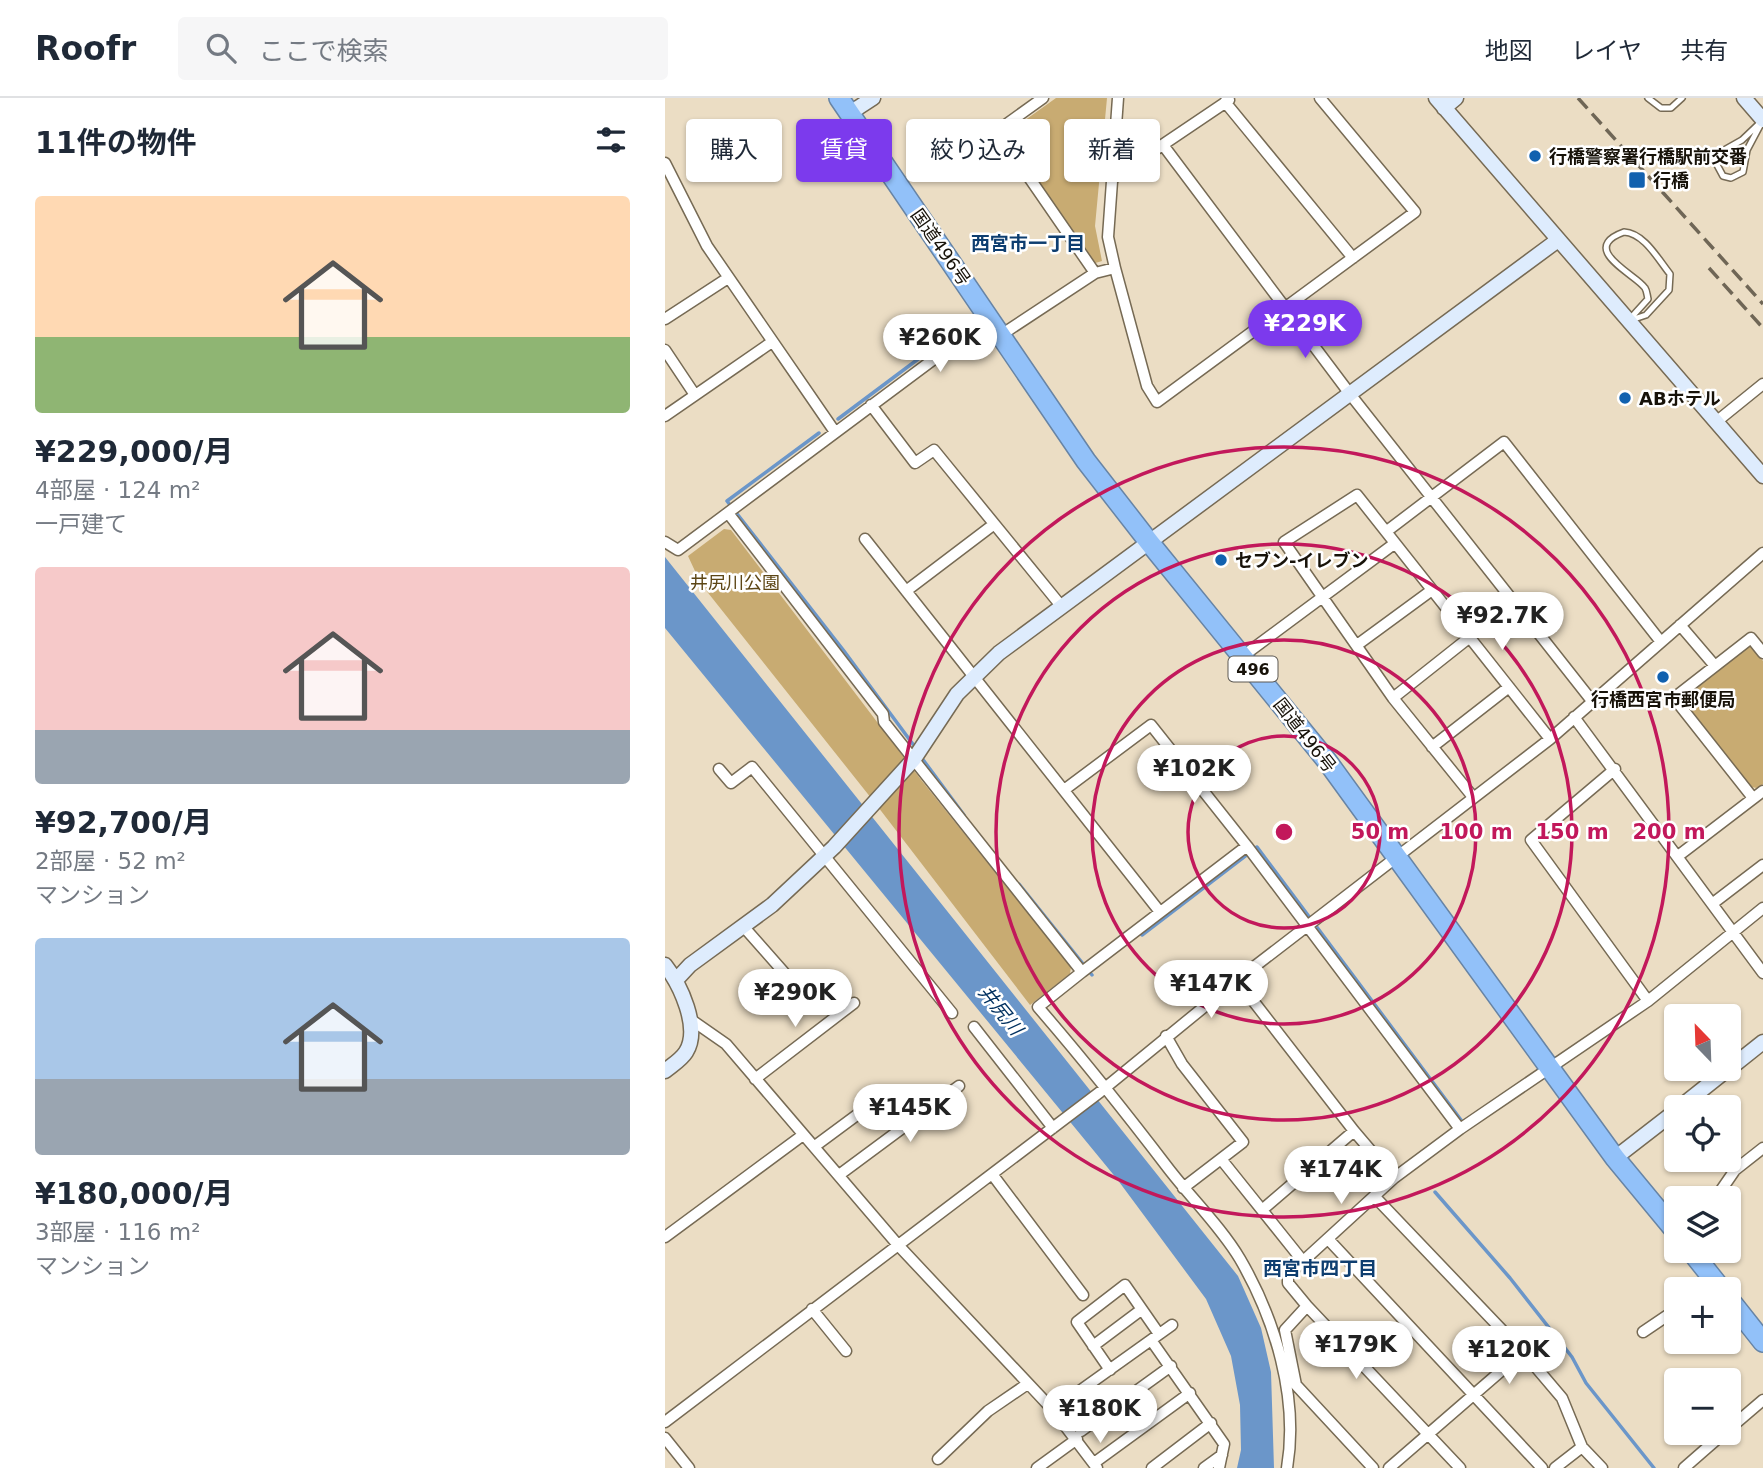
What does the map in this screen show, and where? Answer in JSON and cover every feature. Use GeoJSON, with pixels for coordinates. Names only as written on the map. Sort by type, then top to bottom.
{"type":"FeatureCollection","features":[{"type":"Feature","properties":{"kind":"highway","name":"国道496号"},"geometry":{"type":"LineString","coordinates":[[845,106],[1086,461],[1243,656],[1398,858],[1615,1158],[1664,1217]]}},
{"type":"Feature","properties":{"kind":"highway"},"geometry":{"type":"LineString","coordinates":[[1741,1314],[1763,1342]]}},
{"type":"Feature","properties":{"kind":"street"},"geometry":{"type":"LineString","coordinates":[[845,106],[873,98]]}},
{"type":"Feature","properties":{"kind":"street"},"geometry":{"type":"LineString","coordinates":[[1043,98],[997,131],[1095,273]]}},
{"type":"Feature","properties":{"kind":"street"},"geometry":{"type":"LineString","coordinates":[[1116,119],[1118,98]]}},
{"type":"Feature","properties":{"kind":"street"},"geometry":{"type":"LineString","coordinates":[[1112,182],[1108,237],[1147,386],[1157,402],[1415,212],[1320,98]]}},
{"type":"Feature","properties":{"kind":"street"},"geometry":{"type":"LineString","coordinates":[[1744,98],[1763,120]]}},
{"type":"Feature","properties":{"kind":"street"},"geometry":{"type":"LineString","coordinates":[[1160,147],[1228,100],[1353,258]]}},
{"type":"Feature","properties":{"kind":"street"},"geometry":{"type":"LineString","coordinates":[[1445,101],[1558,240],[1763,476]]}},
{"type":"Feature","properties":{"kind":"street"},"geometry":{"type":"LineString","coordinates":[[1163,145],[1350,394],[1592,701]]}},
{"type":"Feature","properties":{"kind":"street"},"geometry":{"type":"LineString","coordinates":[[665,163],[707,246],[835,432]]}},
{"type":"Feature","properties":{"kind":"street"},"geometry":{"type":"LineString","coordinates":[[677,979],[682,971],[772,905],[829,852],[914,759],[940,716],[974,675],[1149,542],[1558,240]]}},
{"type":"Feature","properties":{"kind":"street"},"geometry":{"type":"LineString","coordinates":[[1002,335],[1095,273],[1115,268]]}},
{"type":"Feature","properties":{"kind":"street"},"geometry":{"type":"LineString","coordinates":[[665,319],[728,278]]}},
{"type":"Feature","properties":{"kind":"street"},"geometry":{"type":"LineString","coordinates":[[665,542],[678,550],[989,317]]}},
{"type":"Feature","properties":{"kind":"street"},"geometry":{"type":"LineString","coordinates":[[665,416],[772,342]]}},
{"type":"Feature","properties":{"kind":"street"},"geometry":{"type":"LineString","coordinates":[[665,350],[695,395]]}},
{"type":"Feature","properties":{"kind":"street"},"geometry":{"type":"LineString","coordinates":[[1716,422],[1763,384]]}},
{"type":"Feature","properties":{"kind":"street"},"geometry":{"type":"LineString","coordinates":[[871,405],[915,463],[934,450],[1062,607]]}},
{"type":"Feature","properties":{"kind":"street"},"geometry":{"type":"LineString","coordinates":[[1387,531],[1504,442],[1661,642]]}},
{"type":"Feature","properties":{"kind":"street"},"geometry":{"type":"LineString","coordinates":[[1473,797],[1392,698],[1284,542],[1357,495],[1550,739]]}},
{"type":"Feature","properties":{"kind":"street"},"geometry":{"type":"LineString","coordinates":[[728,513],[914,759],[1081,972]]}},
{"type":"Feature","properties":{"kind":"street"},"geometry":{"type":"LineString","coordinates":[[907,591],[993,525]]}},
{"type":"Feature","properties":{"kind":"street"},"geometry":{"type":"LineString","coordinates":[[865,539],[1160,912]]}},
{"type":"Feature","properties":{"kind":"street"},"geometry":{"type":"LineString","coordinates":[[1243,656],[1394,544]]}},
{"type":"Feature","properties":{"kind":"street"},"geometry":{"type":"LineString","coordinates":[[665,1422],[1103,1089],[1237,980],[1550,739],[1763,553]]}},
{"type":"Feature","properties":{"kind":"street"},"geometry":{"type":"LineString","coordinates":[[1357,645],[1432,590]]}},
{"type":"Feature","properties":{"kind":"street"},"geometry":{"type":"LineString","coordinates":[[1680,625],[1715,666]]}},
{"type":"Feature","properties":{"kind":"street"},"geometry":{"type":"LineString","coordinates":[[1392,698],[1470,638]]}},
{"type":"Feature","properties":{"kind":"street"},"geometry":{"type":"LineString","coordinates":[[1753,798],[1674,698],[1751,638],[1763,653]]}},
{"type":"Feature","properties":{"kind":"street"},"geometry":{"type":"LineString","coordinates":[[1432,747],[1509,687]]}},
{"type":"Feature","properties":{"kind":"street"},"geometry":{"type":"LineString","coordinates":[[1574,717],[1763,973]]}},
{"type":"Feature","properties":{"kind":"street"},"geometry":{"type":"LineString","coordinates":[[1064,790],[1151,725],[1309,927],[1459,1129]]}},
{"type":"Feature","properties":{"kind":"street"},"geometry":{"type":"LineString","coordinates":[[719,769],[731,783],[751,767],[829,852],[952,1013]]}},
{"type":"Feature","properties":{"kind":"street"},"geometry":{"type":"LineString","coordinates":[[1615,769],[1531,840],[1647,1001]]}},
{"type":"Feature","properties":{"kind":"street"},"geometry":{"type":"LineString","coordinates":[[1678,856],[1763,791]]}},
{"type":"Feature","properties":{"kind":"street"},"geometry":{"type":"LineString","coordinates":[[1247,846],[1038,1007],[1239,1258],[1267,1313],[1279,1349],[1289,1415],[1287,1468]]}},
{"type":"Feature","properties":{"kind":"street"},"geometry":{"type":"LineString","coordinates":[[1711,904],[1763,865]]}},
{"type":"Feature","properties":{"kind":"street"},"geometry":{"type":"LineString","coordinates":[[1460,1468],[1307,1306],[1288,1283],[1288,1275],[1394,1178],[1549,1066],[1647,1001],[1763,908]]}},
{"type":"Feature","properties":{"kind":"street"},"geometry":{"type":"LineString","coordinates":[[743,926],[788,977]]}},
{"type":"Feature","properties":{"kind":"street"},"geometry":{"type":"LineString","coordinates":[[665,964],[677,979],[690,1019],[686,1052],[665,1070]]}},
{"type":"Feature","properties":{"kind":"street"},"geometry":{"type":"LineString","coordinates":[[1237,980],[1394,1178]]}},
{"type":"Feature","properties":{"kind":"street"},"geometry":{"type":"LineString","coordinates":[[755,1080],[854,1003]]}},
{"type":"Feature","properties":{"kind":"street"},"geometry":{"type":"LineString","coordinates":[[690,1019],[726,1044],[898,1245],[1025,1385],[1079,1435],[1095,1466],[1190,1393]]}},
{"type":"Feature","properties":{"kind":"street"},"geometry":{"type":"LineString","coordinates":[[974,1027],[1055,1126]]}},
{"type":"Feature","properties":{"kind":"street"},"geometry":{"type":"LineString","coordinates":[[1166,1036],[1182,1064],[1243,1142],[1183,1188]]}},
{"type":"Feature","properties":{"kind":"street"},"geometry":{"type":"LineString","coordinates":[[1741,1059],[1763,1042]]}},
{"type":"Feature","properties":{"kind":"street"},"geometry":{"type":"LineString","coordinates":[[1696,1095],[1712,1082]]}},
{"type":"Feature","properties":{"kind":"street"},"geometry":{"type":"LineString","coordinates":[[839,1175],[960,1086]]}},
{"type":"Feature","properties":{"kind":"street"},"geometry":{"type":"LineString","coordinates":[[815,1146],[865,1109]]}},
{"type":"Feature","properties":{"kind":"street"},"geometry":{"type":"LineString","coordinates":[[1615,1158],[1664,1120]]}},
{"type":"Feature","properties":{"kind":"street"},"geometry":{"type":"LineString","coordinates":[[1262,1210],[1355,1131]]}},
{"type":"Feature","properties":{"kind":"street"},"geometry":{"type":"LineString","coordinates":[[665,1237],[803,1135]]}},
{"type":"Feature","properties":{"kind":"street"},"geometry":{"type":"LineString","coordinates":[[1724,1186],[1735,1170],[1763,1148]]}},
{"type":"Feature","properties":{"kind":"street"},"geometry":{"type":"LineString","coordinates":[[1221,1159],[1302,1260]]}},
{"type":"Feature","properties":{"kind":"street"},"geometry":{"type":"LineString","coordinates":[[992,1174],[1083,1295]]}},
{"type":"Feature","properties":{"kind":"street"},"geometry":{"type":"LineString","coordinates":[[1375,1197],[1523,1352],[1562,1398],[1582,1447],[1602,1468]]}},
{"type":"Feature","properties":{"kind":"street"},"geometry":{"type":"LineString","coordinates":[[1328,1239],[1542,1468]]}},
{"type":"Feature","properties":{"kind":"street"},"geometry":{"type":"LineString","coordinates":[[1110,1370],[1077,1322],[1125,1285],[1171,1366],[1224,1444],[1219,1468]]}},
{"type":"Feature","properties":{"kind":"street"},"geometry":{"type":"LineString","coordinates":[[1307,1306],[1285,1330],[1296,1385],[1373,1468]]}},
{"type":"Feature","properties":{"kind":"street"},"geometry":{"type":"LineString","coordinates":[[813,1309],[846,1350]]}},
{"type":"Feature","properties":{"kind":"street"},"geometry":{"type":"LineString","coordinates":[[1093,1346],[1141,1310]]}},
{"type":"Feature","properties":{"kind":"street"},"geometry":{"type":"LineString","coordinates":[[1643,1332],[1664,1318]]}},
{"type":"Feature","properties":{"kind":"street"},"geometry":{"type":"LineString","coordinates":[[1053,1410],[1172,1325]]}},
{"type":"Feature","properties":{"kind":"street"},"geometry":{"type":"LineString","coordinates":[[1389,1468],[1523,1352]]}},
{"type":"Feature","properties":{"kind":"street"},"geometry":{"type":"LineString","coordinates":[[1037,1468],[1171,1366]]}},
{"type":"Feature","properties":{"kind":"street"},"geometry":{"type":"LineString","coordinates":[[938,1459],[988,1412],[1025,1385]]}},
{"type":"Feature","properties":{"kind":"street"},"geometry":{"type":"LineString","coordinates":[[1741,1419],[1763,1400]]}},
{"type":"Feature","properties":{"kind":"street"},"geometry":{"type":"LineString","coordinates":[[1152,1468],[1211,1423]]}},
{"type":"Feature","properties":{"kind":"street"},"geometry":{"type":"LineString","coordinates":[[665,1438],[689,1468]]}},
{"type":"Feature","properties":{"kind":"street"},"geometry":{"type":"LineString","coordinates":[[1684,1468],[1710,1445]]}},
{"type":"Feature","properties":{"kind":"street"},"geometry":{"type":"LineString","coordinates":[[1555,1468],[1582,1447]]}},
{"type":"Feature","properties":{"kind":"street"},"geometry":{"type":"LineString","coordinates":[[1204,1468],[1222,1455]]}},
{"type":"Feature","properties":{"kind":"lane"},"geometry":{"type":"LineString","coordinates":[[1648,98],[1661,108],[1671,108],[1682,98]]}},
{"type":"Feature","properties":{"kind":"lane"},"geometry":{"type":"LineString","coordinates":[[1763,120],[1747,150],[1743,172],[1731,178],[1723,176],[1716,163],[1719,153],[1742,140],[1763,120]]}},
{"type":"Feature","properties":{"kind":"lane"},"geometry":{"type":"LineString","coordinates":[[1624,232],[1632,232],[1641,238],[1670,274],[1669,290],[1647,315],[1628,321],[1648,299],[1644,287],[1610,259],[1607,249],[1610,242],[1624,232]]}},
{"type":"Feature","properties":{"kind":"green space"},"geometry":{"type":"Polygon","coordinates":[[[1056,98],[1107,98],[1105,119],[1064,119],[1064,182],[1099,182],[1095,226],[1102,261],[1092,264],[1038,182],[1050,182],[1050,119],[1027,119],[1056,98]]]}},
{"type":"Feature","properties":{"kind":"green space","name":"井尻川公園"},"geometry":{"type":"Polygon","coordinates":[[[724,529],[731,530],[922,781],[1071,967],[1070,974],[1030,1005],[875,803],[701,584],[688,556],[724,529]]]}},
{"type":"Feature","properties":{"kind":"green space"},"geometry":{"type":"Polygon","coordinates":[[[1750,645],[1763,661],[1763,784],[1757,788],[1751,787],[1685,702],[1686,696],[1750,645]]]}},
{"type":"Feature","properties":{"kind":"water","name":"井尻川"},"geometry":{"type":"Polygon","coordinates":[[[665,557],[1238,1276],[1261,1328],[1271,1372],[1274,1468],[1237,1468],[1241,1450],[1240,1405],[1231,1356],[1206,1299],[1117,1179],[665,628],[665,557]]]}},
{"type":"Feature","properties":{"kind":"waterway"},"geometry":{"type":"LineString","coordinates":[[838,419],[961,327]]}},
{"type":"Feature","properties":{"kind":"waterway"},"geometry":{"type":"LineString","coordinates":[[819,433],[727,501],[915,747]]}},
{"type":"Feature","properties":{"kind":"waterway"},"geometry":{"type":"LineString","coordinates":[[921,757],[964,815]]}},
{"type":"Feature","properties":{"kind":"waterway"},"geometry":{"type":"LineString","coordinates":[[1142,935],[1257,847],[1461,1120]]}},
{"type":"Feature","properties":{"kind":"waterway"},"geometry":{"type":"LineString","coordinates":[[1019,884],[1092,975]]}},
{"type":"Feature","properties":{"kind":"waterway"},"geometry":{"type":"LineString","coordinates":[[1435,1192],[1510,1278],[1572,1357],[1586,1383],[1654,1468]]}},
{"type":"Feature","properties":{"kind":"railway"},"geometry":{"type":"LineString","coordinates":[[1578,98],[1763,304]]}},
{"type":"Feature","properties":{"kind":"railway"},"geometry":{"type":"LineString","coordinates":[[1709,268],[1763,328]]}},
{"type":"Feature","properties":{"kind":"place","name":"行橋警察署行橋駅前交番"},"geometry":{"type":"Point","coordinates":[1535,156]}},
{"type":"Feature","properties":{"kind":"place","name":"行橋"},"geometry":{"type":"Point","coordinates":[1637,180]}},
{"type":"Feature","properties":{"kind":"place","name":"ABホテル"},"geometry":{"type":"Point","coordinates":[1625,398]}},
{"type":"Feature","properties":{"kind":"place","name":"セブン-イレブン"},"geometry":{"type":"Point","coordinates":[1221,560]}},
{"type":"Feature","properties":{"kind":"place","name":"行橋西宮市郵便局"},"geometry":{"type":"Point","coordinates":[1663,677]}},
{"type":"Feature","properties":{"kind":"district","name":"西宮市一丁目"},"geometry":{"type":"Point","coordinates":[1028,243]}},
{"type":"Feature","properties":{"kind":"district","name":"西宮市四丁目"},"geometry":{"type":"Point","coordinates":[1320,1268]}}]}
